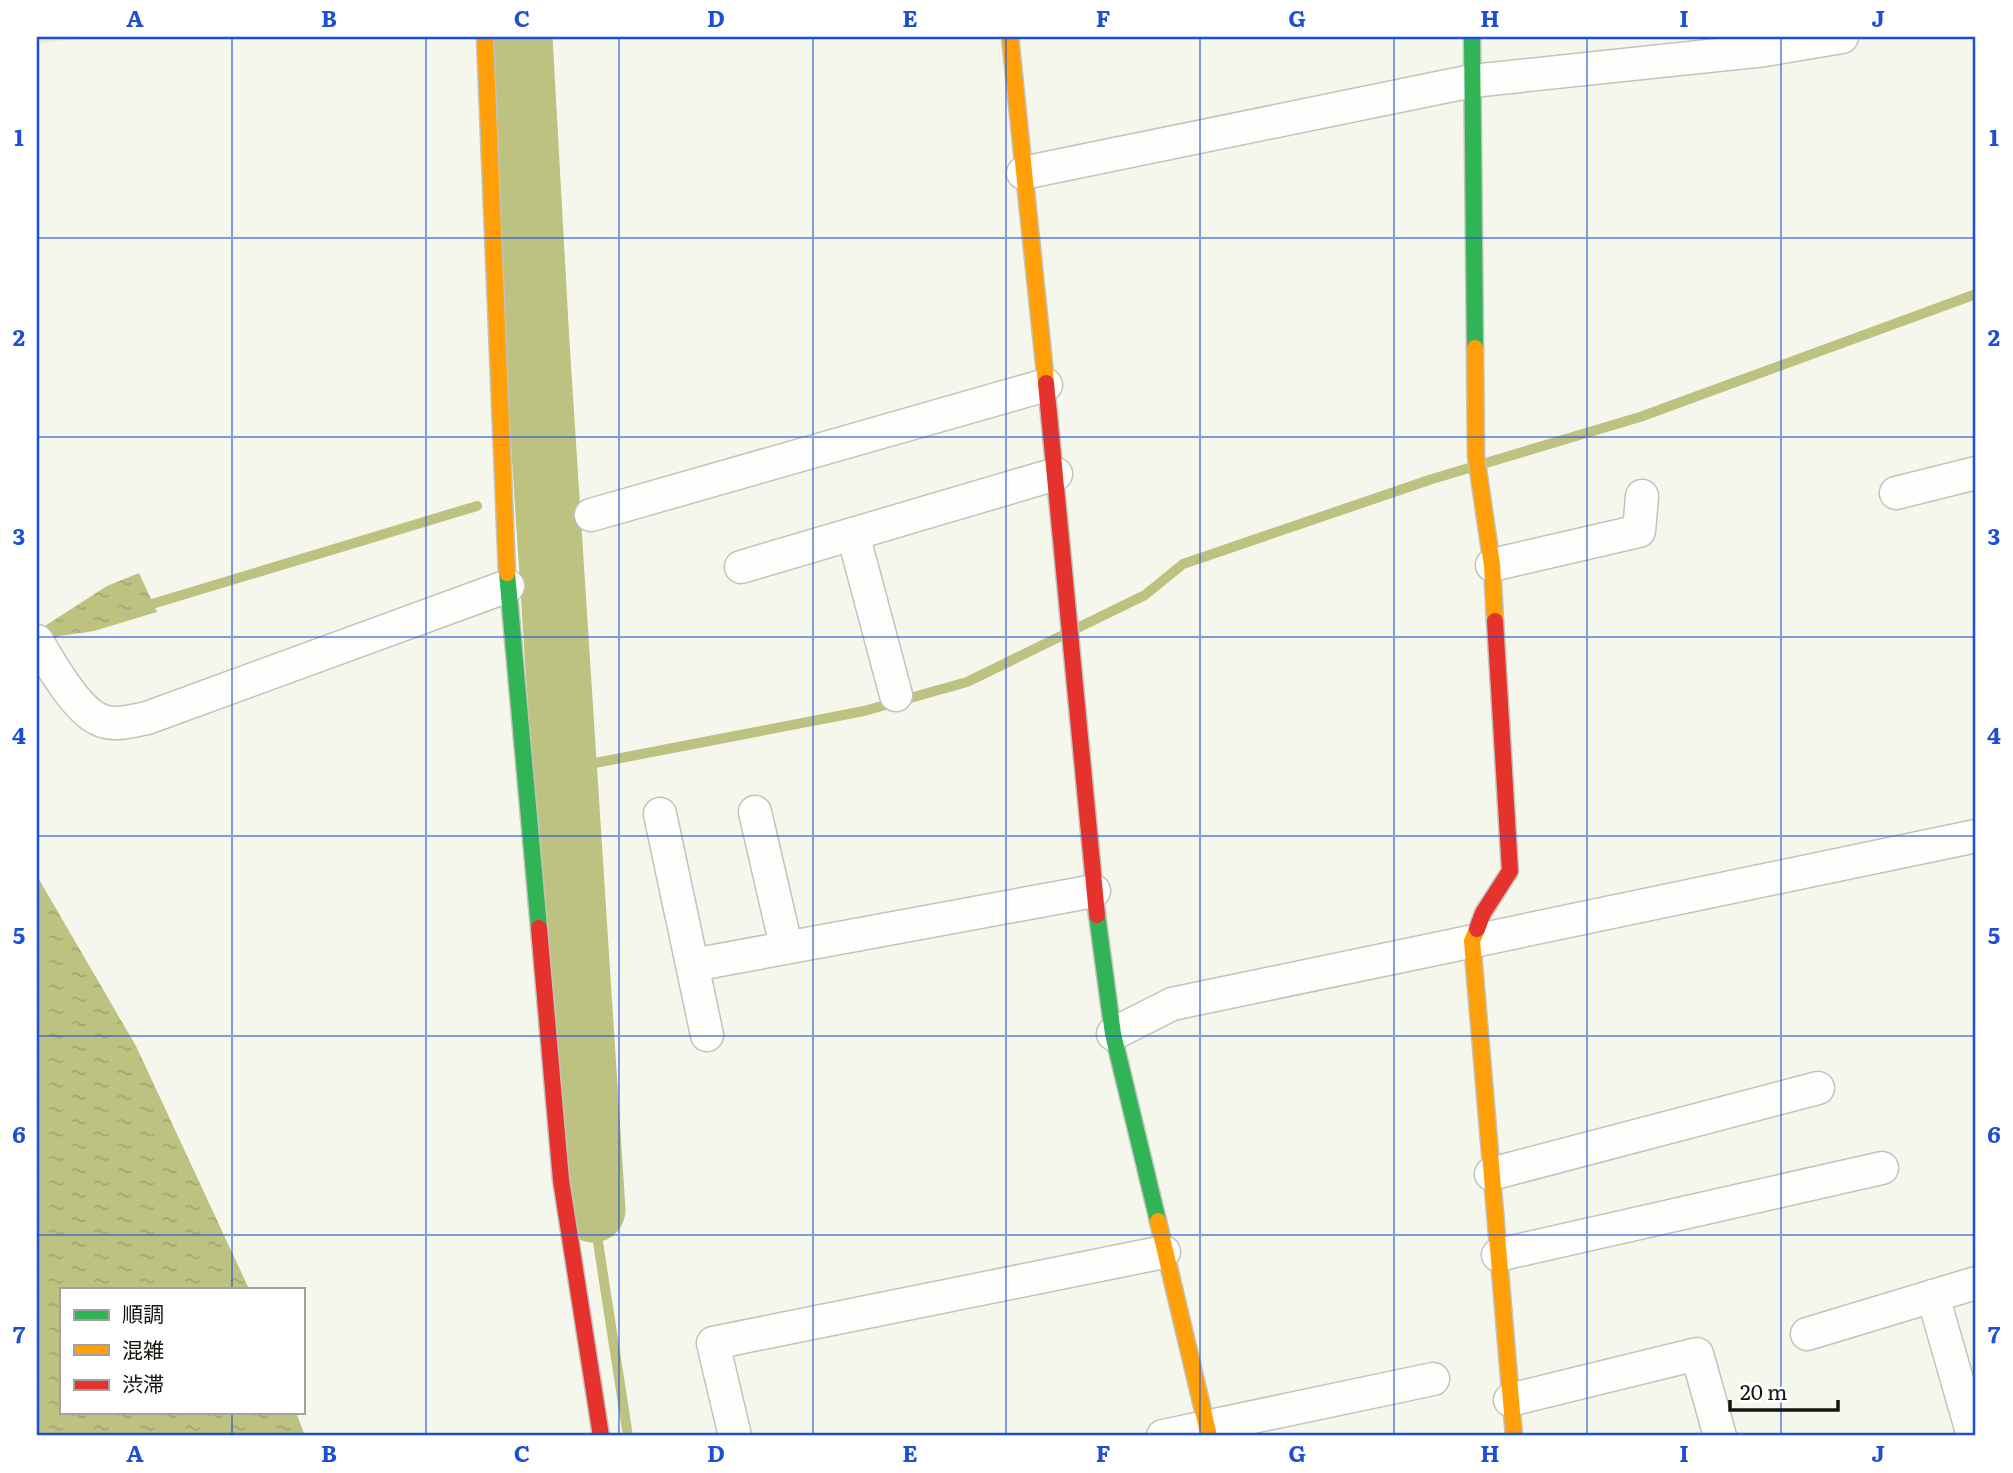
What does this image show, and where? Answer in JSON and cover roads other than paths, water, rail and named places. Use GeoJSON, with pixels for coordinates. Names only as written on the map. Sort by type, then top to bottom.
{"type":"FeatureCollection","features":[{"type":"Feature","properties":{"kind":"street"},"geometry":{"type":"LineString","coordinates":[[485,37],[508,586],[561,1180],[601,1436]]}},
{"type":"Feature","properties":{"kind":"street"},"geometry":{"type":"LineString","coordinates":[[1010,37],[1056,474],[1094,891],[1114,1034],[1208,1432]]}},
{"type":"Feature","properties":{"kind":"street"},"geometry":{"type":"LineString","coordinates":[[1472,37],[1477,463],[1492,565],[1510,871],[1483,913],[1472,941],[1514,1436]]}},
{"type":"Feature","properties":{"kind":"street"},"geometry":{"type":"LineString","coordinates":[[1023,173],[1472,81],[1765,50],[1842,37]]}},
{"type":"Feature","properties":{"kind":"street"},"geometry":{"type":"LineString","coordinates":[[592,515],[1046,385]]}},
{"type":"Feature","properties":{"kind":"street"},"geometry":{"type":"LineString","coordinates":[[1896,493],[1976,473]]}},
{"type":"Feature","properties":{"kind":"street"},"geometry":{"type":"LineString","coordinates":[[741,567],[1056,474]]}},
{"type":"Feature","properties":{"kind":"street"},"geometry":{"type":"LineString","coordinates":[[1492,565],[1639,531],[1642,496]]}},
{"type":"Feature","properties":{"kind":"street"},"geometry":{"type":"LineString","coordinates":[[853,534],[896,695]]}},
{"type":"Feature","properties":{"kind":"street"},"geometry":{"type":"LineString","coordinates":[[40,648],[79,704],[99,720],[120,723],[147,718],[508,586]]}},
{"type":"Feature","properties":{"kind":"street"},"geometry":{"type":"LineString","coordinates":[[755,812],[786,946]]}},
{"type":"Feature","properties":{"kind":"street"},"geometry":{"type":"LineString","coordinates":[[660,814],[707,1035]]}},
{"type":"Feature","properties":{"kind":"street"},"geometry":{"type":"LineString","coordinates":[[1114,1034],[1172,1004],[1976,836]]}},
{"type":"Feature","properties":{"kind":"street"},"geometry":{"type":"LineString","coordinates":[[694,965],[1094,891]]}},
{"type":"Feature","properties":{"kind":"street"},"geometry":{"type":"LineString","coordinates":[[1491,1174],[1818,1088]]}},
{"type":"Feature","properties":{"kind":"street"},"geometry":{"type":"LineString","coordinates":[[1498,1255],[1882,1168]]}},
{"type":"Feature","properties":{"kind":"street"},"geometry":{"type":"LineString","coordinates":[[735,1436],[713,1343],[1164,1252]]}},
{"type":"Feature","properties":{"kind":"street"},"geometry":{"type":"LineString","coordinates":[[1807,1334],[1976,1283]]}},
{"type":"Feature","properties":{"kind":"street"},"geometry":{"type":"LineString","coordinates":[[1933,1296],[1968,1433]]}},
{"type":"Feature","properties":{"kind":"street"},"geometry":{"type":"LineString","coordinates":[[1510,1400],[1697,1354],[1720,1436]]}},
{"type":"Feature","properties":{"kind":"street"},"geometry":{"type":"LineString","coordinates":[[1163,1436],[1208,1432],[1433,1379]]}},
{"type":"Feature","properties":{"kind":"water"},"geometry":{"type":"Polygon","coordinates":[[[139,573],[157,612],[94,631],[59,636],[37,651],[37,631],[107,586],[139,573]]]}},
{"type":"Feature","properties":{"kind":"water"},"geometry":{"type":"Polygon","coordinates":[[[37,876],[136,1046],[249,1288],[60,1288],[60,1414],[297,1414],[305,1436],[37,1436],[37,876]]]}},
{"type":"Feature","properties":{"kind":"waterway"},"geometry":{"type":"LineString","coordinates":[[520,37],[593,1210]]}},
{"type":"Feature","properties":{"kind":"waterway"},"geometry":{"type":"LineString","coordinates":[[564,769],[864,711],[967,682],[1145,595],[1183,564],[1432,479],[1640,417],[1976,294]]}},
{"type":"Feature","properties":{"kind":"waterway"},"geometry":{"type":"LineString","coordinates":[[522,492],[546,485]]}},
{"type":"Feature","properties":{"kind":"waterway"},"geometry":{"type":"LineString","coordinates":[[142,607],[477,506]]}},
{"type":"Feature","properties":{"kind":"waterway"},"geometry":{"type":"LineString","coordinates":[[593,1210],[628,1436]]}}]}
